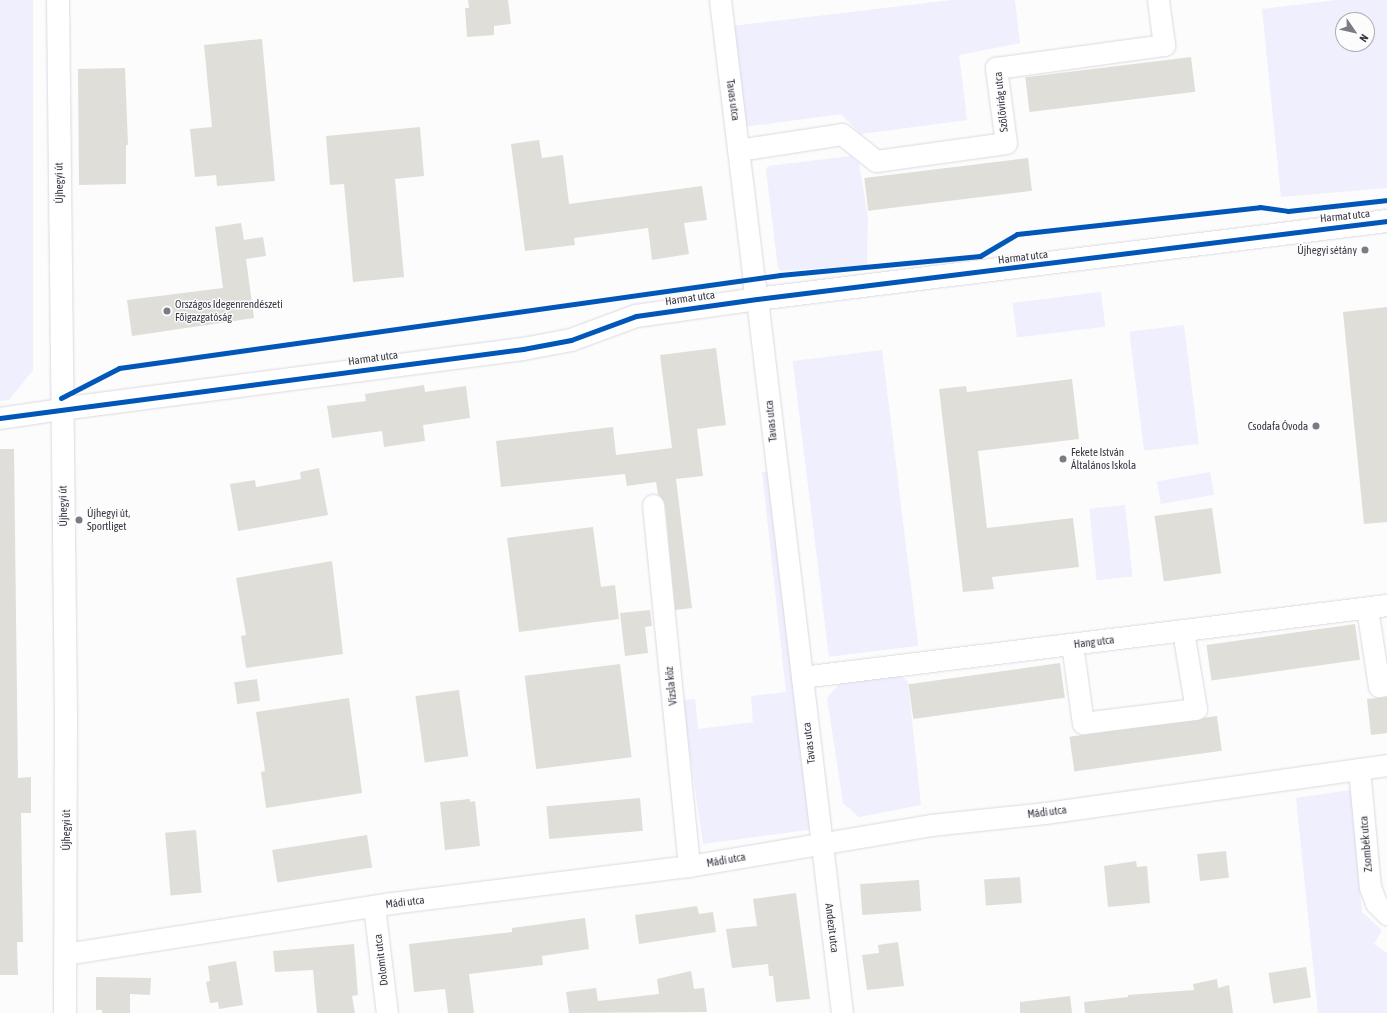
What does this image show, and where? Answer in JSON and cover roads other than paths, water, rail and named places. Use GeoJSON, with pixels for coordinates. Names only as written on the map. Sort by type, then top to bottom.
{"type":"FeatureCollection","features":[{"type":"Feature","properties":{"kind":"street","name":"Újhegyi út"},"geometry":{"type":"LineString","coordinates":[[58,0],[61,409],[66,716],[65,1013]]}},
{"type":"Feature","properties":{"kind":"street","name":"Tavas utca"},"geometry":{"type":"LineString","coordinates":[[720,0],[821,843]]}},
{"type":"Feature","properties":{"kind":"street","name":"Szőlővirág utca"},"geometry":{"type":"LineString","coordinates":[[738,150],[842,134],[876,160],[1006,144],[996,68],[1164,45],[1158,0]]}},
{"type":"Feature","properties":{"kind":"street","name":"Harmat utca"},"geometry":{"type":"LineString","coordinates":[[0,418],[523,348],[570,340],[636,316],[755,289],[1387,221]]}},
{"type":"Feature","properties":{"kind":"street","name":"Vizsla köz"},"geometry":{"type":"LineString","coordinates":[[653,506],[689,866]]}},
{"type":"Feature","properties":{"kind":"street","name":"Hang utca"},"geometry":{"type":"LineString","coordinates":[[802,677],[1377,607]]}},
{"type":"Feature","properties":{"kind":"street"},"geometry":{"type":"LineString","coordinates":[[1377,607],[1379,686],[1387,684]]}},
{"type":"Feature","properties":{"kind":"street"},"geometry":{"type":"LineString","coordinates":[[1072,644],[1083,723],[1196,709],[1183,631]]}},
{"type":"Feature","properties":{"kind":"street","name":"Mádi utca"},"geometry":{"type":"LineString","coordinates":[[65,954],[374,906],[689,866],[931,825],[1046,813],[1387,765]]}},
{"type":"Feature","properties":{"kind":"street","name":"Zsombék utca"},"geometry":{"type":"LineString","coordinates":[[1359,769],[1370,887],[1376,903],[1387,914]]}},
{"type":"Feature","properties":{"kind":"street","name":"Andezit utca"},"geometry":{"type":"LineString","coordinates":[[821,843],[842,1013]]}},
{"type":"Feature","properties":{"kind":"street","name":"Dolomit utca"},"geometry":{"type":"LineString","coordinates":[[374,906],[387,1013]]}},
{"type":"Feature","properties":{"kind":"place","name":"Újhegyi sétány"},"geometry":{"type":"Point","coordinates":[1365,250]}},
{"type":"Feature","properties":{"kind":"place","name":"Országos Idegenrendészeti Főigazgatóság"},"geometry":{"type":"Point","coordinates":[167,311]}},
{"type":"Feature","properties":{"kind":"place","name":"Csodafa Óvoda"},"geometry":{"type":"Point","coordinates":[1316,426]}},
{"type":"Feature","properties":{"kind":"place","name":"Fekete István Általános Iskola"},"geometry":{"type":"Point","coordinates":[1063,459]}},
{"type":"Feature","properties":{"kind":"place","name":"Újhegyi út, Sportliget"},"geometry":{"type":"Point","coordinates":[79,520]}}]}
